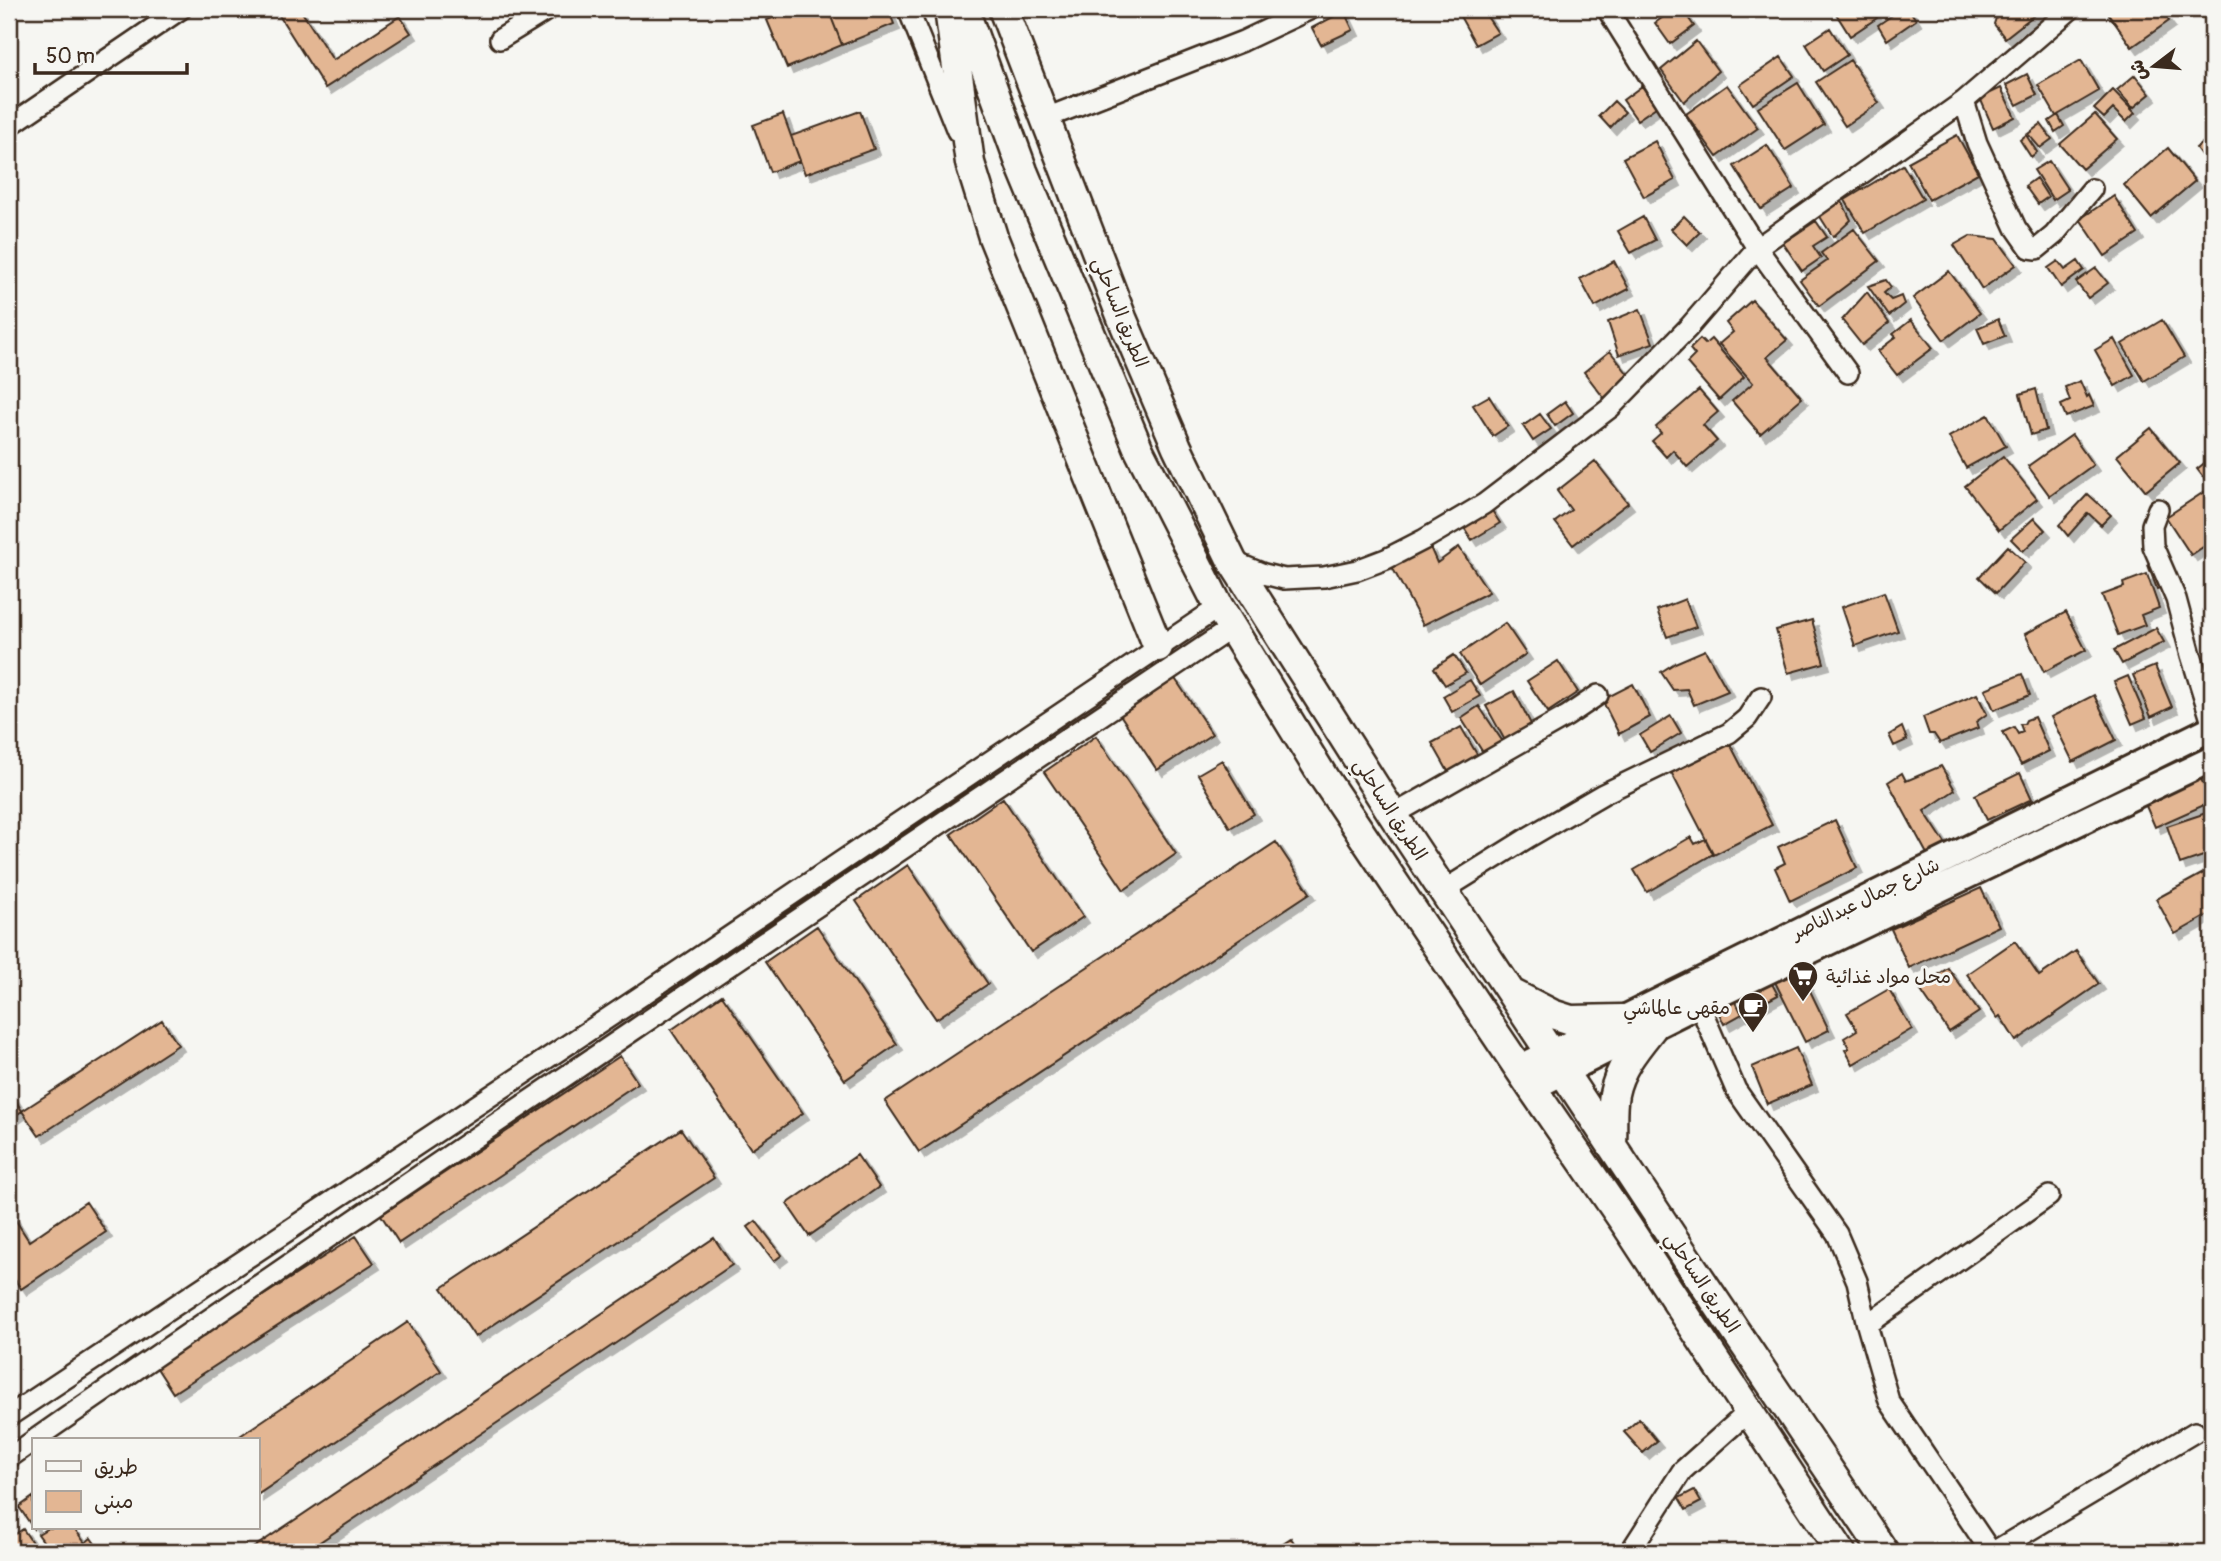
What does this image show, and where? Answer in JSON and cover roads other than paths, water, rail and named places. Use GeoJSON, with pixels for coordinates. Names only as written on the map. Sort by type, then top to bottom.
{"type":"FeatureCollection","features":[{"type":"Feature","properties":{"kind":"highway"},"geometry":{"type":"LineString","coordinates":[[949,9],[970,163],[993,237],[1158,647]]}},
{"type":"Feature","properties":{"kind":"highway","name":"الطريق الساحلي"},"geometry":{"type":"LineString","coordinates":[[964,9],[1023,171],[1133,437],[1226,617],[1324,778],[1627,1226],[1841,1552]]}},
{"type":"Feature","properties":{"kind":"highway","name":"الطريق الساحلي"},"geometry":{"type":"LineString","coordinates":[[1003,9],[1122,318],[1177,447],[1232,561],[1394,815],[1884,1552]]}},
{"type":"Feature","properties":{"kind":"highway"},"geometry":{"type":"LineString","coordinates":[[1512,994],[1552,1014],[1571,1020],[1622,1019]]}},
{"type":"Feature","properties":{"kind":"highway"},"geometry":{"type":"LineString","coordinates":[[1612,1144],[1614,1094],[1621,1072],[1633,1051],[1652,1028]]}},
{"type":"Feature","properties":{"kind":"main road","name":"شارع جمال عبدالناصر"},"geometry":{"type":"LineString","coordinates":[[1557,1062],[1622,1019],[2212,726]]}},
{"type":"Feature","properties":{"kind":"main road","name":"شارع جمال عبدالناصر"},"geometry":{"type":"LineString","coordinates":[[1525,1078],[1557,1062],[1652,1028],[2212,759]]}},
{"type":"Feature","properties":{"kind":"street"},"geometry":{"type":"LineString","coordinates":[[9,126],[181,9]]}},
{"type":"Feature","properties":{"kind":"street"},"geometry":{"type":"LineString","coordinates":[[500,38],[549,9]]}},
{"type":"Feature","properties":{"kind":"street"},"geometry":{"type":"LineString","coordinates":[[908,9],[970,163]]}},
{"type":"Feature","properties":{"kind":"street"},"geometry":{"type":"LineString","coordinates":[[1046,118],[1243,41],[1311,9]]}},
{"type":"Feature","properties":{"kind":"street"},"geometry":{"type":"LineString","coordinates":[[1607,9],[1757,248],[1848,373]]}},
{"type":"Feature","properties":{"kind":"street"},"geometry":{"type":"LineString","coordinates":[[1232,561],[1284,579],[1324,577],[1357,570],[1386,559],[1474,510],[1610,408],[1689,327],[1757,248],[1964,101],[2071,9]]}},
{"type":"Feature","properties":{"kind":"street"},"geometry":{"type":"LineString","coordinates":[[1964,101],[1977,143],[2016,228],[2030,248],[2037,249],[2054,234],[2092,189]]}},
{"type":"Feature","properties":{"kind":"street"},"geometry":{"type":"LineString","coordinates":[[2158,509],[2152,525],[2153,546],[2176,599],[2212,726]]}},
{"type":"Feature","properties":{"kind":"street"},"geometry":{"type":"LineString","coordinates":[[9,1416],[641,996],[1158,647],[1226,617]]}},
{"type":"Feature","properties":{"kind":"street"},"geometry":{"type":"LineString","coordinates":[[38,1438],[298,1257],[654,1015],[1226,617]]}},
{"type":"Feature","properties":{"kind":"street"},"geometry":{"type":"LineString","coordinates":[[1394,815],[1567,716],[1598,695]]}},
{"type":"Feature","properties":{"kind":"street"},"geometry":{"type":"LineString","coordinates":[[1444,890],[1603,794],[1729,733],[1747,718],[1761,697]]}},
{"type":"Feature","properties":{"kind":"street"},"geometry":{"type":"LineString","coordinates":[[641,996],[654,1015]]}},
{"type":"Feature","properties":{"kind":"street"},"geometry":{"type":"LineString","coordinates":[[1699,1004],[1736,1090],[1837,1234],[1857,1281],[1889,1401],[1992,1552],[2195,1432]]}},
{"type":"Feature","properties":{"kind":"street"},"geometry":{"type":"LineString","coordinates":[[1867,1325],[2049,1196]]}},
{"type":"Feature","properties":{"kind":"street"},"geometry":{"type":"LineString","coordinates":[[281,1234],[298,1257]]}},
{"type":"Feature","properties":{"kind":"street"},"geometry":{"type":"LineString","coordinates":[[1630,1552],[1682,1471],[1748,1412]]}},
{"type":"Feature","properties":{"kind":"street"},"geometry":{"type":"LineString","coordinates":[[9,1458],[32,1442]]}},
{"type":"Feature","properties":{"kind":"place","name":"محل مواد غذائية"},"geometry":{"type":"Point","coordinates":[1803,1003]}},
{"type":"Feature","properties":{"kind":"place","name":"مقهى عالماشي"},"geometry":{"type":"Point","coordinates":[1753,1034]}}]}
